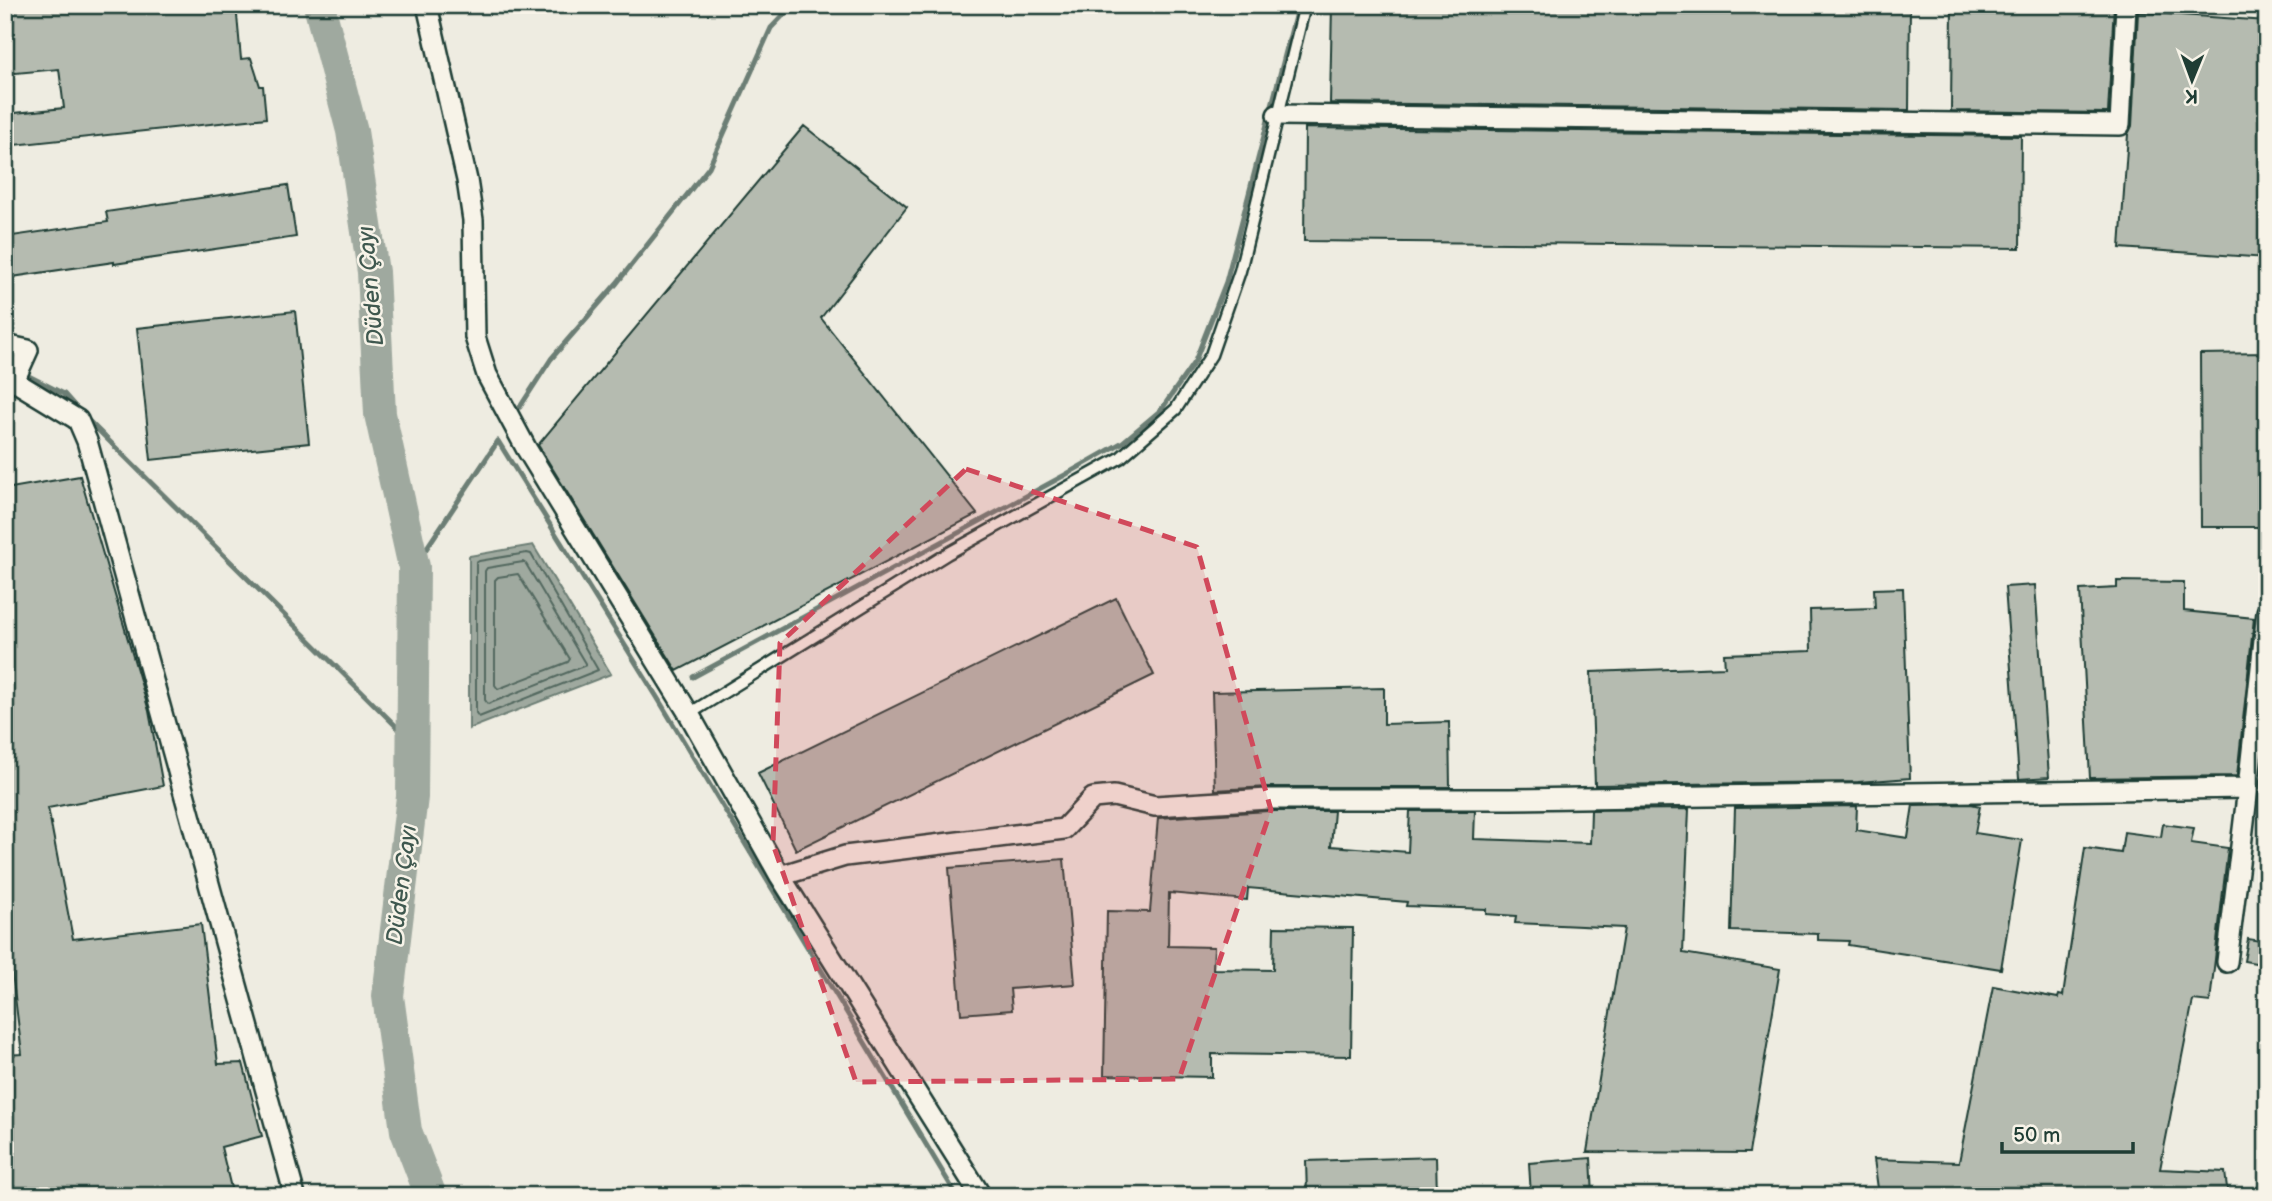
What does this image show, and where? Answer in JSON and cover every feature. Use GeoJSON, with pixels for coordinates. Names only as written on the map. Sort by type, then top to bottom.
{"type":"FeatureCollection","features":[{"type":"Feature","properties":{"kind":"street"},"geometry":{"type":"LineString","coordinates":[[427,5],[474,220],[475,337],[487,376],[526,448],[689,714],[780,876],[981,1196]]}},
{"type":"Feature","properties":{"kind":"street"},"geometry":{"type":"LineString","coordinates":[[1277,115],[2120,125],[2126,5]]}},
{"type":"Feature","properties":{"kind":"street"},"geometry":{"type":"LineString","coordinates":[[5,345],[28,350],[14,382],[78,420],[87,441],[295,1196]]}},
{"type":"Feature","properties":{"kind":"street"},"geometry":{"type":"LineString","coordinates":[[2227,962],[2267,612]]}},
{"type":"Feature","properties":{"kind":"street"},"geometry":{"type":"LineString","coordinates":[[780,876],[845,856],[1064,829],[1093,799],[1114,796],[1155,806],[1268,799],[1509,799],[2248,788]]}},
{"type":"Feature","properties":{"kind":"lane"},"geometry":{"type":"LineString","coordinates":[[689,714],[947,554],[1120,458],[1176,409],[1211,355],[1240,271],[1305,5]]}},
{"type":"Feature","properties":{"kind":"highlighted area"},"geometry":{"type":"Polygon","coordinates":[[[966,469],[1197,547],[1271,810],[1179,1079],[856,1082],[773,844],[780,643],[966,469]]]}},
{"type":"Feature","properties":{"kind":"water"},"geometry":{"type":"Polygon","coordinates":[[[533,545],[611,674],[469,729],[469,556],[533,545]]]}},
{"type":"Feature","properties":{"kind":"building"},"geometry":{"type":"Polygon","coordinates":[[[5,5],[236,5],[241,59],[251,58],[260,86],[263,86],[266,118],[5,146],[5,114],[64,108],[59,69],[5,74],[5,5]]]}},
{"type":"Feature","properties":{"kind":"building"},"geometry":{"type":"Polygon","coordinates":[[[1332,5],[1910,5],[1909,110],[1330,103],[1332,5]]]}},
{"type":"Feature","properties":{"kind":"building"},"geometry":{"type":"Polygon","coordinates":[[[1952,5],[2114,5],[2108,113],[1951,111],[1952,5]]]}},
{"type":"Feature","properties":{"kind":"building"},"geometry":{"type":"Polygon","coordinates":[[[2138,12],[2267,21],[2267,258],[2120,248],[2128,134],[2132,126],[2138,12]]]}},
{"type":"Feature","properties":{"kind":"building"},"geometry":{"type":"Polygon","coordinates":[[[804,126],[907,207],[821,318],[977,514],[677,671],[538,445],[804,126]]]}},
{"type":"Feature","properties":{"kind":"building"},"geometry":{"type":"Polygon","coordinates":[[[1305,128],[2021,136],[2020,248],[1304,241],[1305,128]]]}},
{"type":"Feature","properties":{"kind":"building"},"geometry":{"type":"Polygon","coordinates":[[[288,185],[296,237],[5,278],[5,237],[108,222],[106,212],[288,185]]]}},
{"type":"Feature","properties":{"kind":"building"},"geometry":{"type":"Polygon","coordinates":[[[295,311],[309,443],[151,460],[137,328],[295,311]]]}},
{"type":"Feature","properties":{"kind":"building"},"geometry":{"type":"Polygon","coordinates":[[[2267,353],[2267,527],[2201,527],[2200,354],[2267,353]]]}},
{"type":"Feature","properties":{"kind":"building"},"geometry":{"type":"Polygon","coordinates":[[[80,476],[149,711],[163,786],[48,808],[73,939],[201,924],[218,1064],[243,1063],[262,1136],[221,1147],[232,1192],[216,1196],[5,1196],[5,1055],[22,1054],[8,940],[5,941],[5,489],[80,476]]]}},
{"type":"Feature","properties":{"kind":"building"},"geometry":{"type":"Polygon","coordinates":[[[2117,581],[2184,582],[2184,611],[2254,618],[2237,776],[2090,778],[2080,590],[2117,588],[2117,581]]]}},
{"type":"Feature","properties":{"kind":"building"},"geometry":{"type":"Polygon","coordinates":[[[2035,585],[2049,777],[2019,779],[2005,587],[2035,585]]]}},
{"type":"Feature","properties":{"kind":"building"},"geometry":{"type":"Polygon","coordinates":[[[1903,588],[1910,778],[1858,782],[1595,785],[1591,672],[1725,667],[1724,654],[1811,651],[1810,610],[1875,608],[1874,589],[1903,588]]]}},
{"type":"Feature","properties":{"kind":"building"},"geometry":{"type":"Polygon","coordinates":[[[1116,598],[1154,675],[796,850],[758,773],[1116,598]]]}},
{"type":"Feature","properties":{"kind":"building"},"geometry":{"type":"Polygon","coordinates":[[[1384,688],[1384,724],[1449,722],[1450,787],[1268,787],[1215,790],[1212,692],[1384,688]]]}},
{"type":"Feature","properties":{"kind":"building"},"geometry":{"type":"Polygon","coordinates":[[[1913,805],[1980,806],[1975,833],[2022,840],[2001,969],[1848,945],[1849,941],[1818,940],[1818,934],[1731,931],[1735,808],[1857,806],[1856,830],[1908,838],[1913,805]]]}},
{"type":"Feature","properties":{"kind":"building"},"geometry":{"type":"Polygon","coordinates":[[[1689,809],[1683,953],[1780,969],[1749,1153],[1587,1152],[1624,928],[1515,923],[1516,916],[1486,914],[1486,909],[1406,906],[1407,902],[1248,888],[1247,900],[1169,893],[1168,946],[1214,947],[1213,969],[1273,970],[1274,927],[1353,928],[1351,1056],[1212,1054],[1212,1077],[1104,1075],[1107,911],[1150,912],[1158,818],[1268,811],[1334,811],[1331,846],[1408,852],[1410,811],[1475,811],[1474,839],[1590,843],[1591,810],[1689,809]]]}},
{"type":"Feature","properties":{"kind":"building"},"geometry":{"type":"Polygon","coordinates":[[[2163,824],[2194,828],[2191,843],[2228,848],[2210,1002],[2193,1000],[2160,1169],[2225,1172],[2228,1196],[1879,1196],[1874,1159],[1959,1162],[1993,986],[2058,998],[2059,995],[2063,996],[2085,848],[2121,853],[2124,832],[2161,837],[2163,824]]]}},
{"type":"Feature","properties":{"kind":"building"},"geometry":{"type":"Polygon","coordinates":[[[1064,859],[1075,984],[1010,989],[1012,1010],[961,1014],[949,868],[1064,859]]]}},
{"type":"Feature","properties":{"kind":"building"},"geometry":{"type":"Polygon","coordinates":[[[2248,939],[2267,942],[2267,965],[2244,961],[2248,939]]]}},
{"type":"Feature","properties":{"kind":"building"},"geometry":{"type":"Polygon","coordinates":[[[1436,1157],[1437,1196],[1307,1196],[1306,1161],[1436,1157]]]}},
{"type":"Feature","properties":{"kind":"building"},"geometry":{"type":"Polygon","coordinates":[[[1591,1158],[1593,1196],[1531,1196],[1529,1163],[1591,1158]]]}},
{"type":"Feature","properties":{"kind":"waterway","name":"Düden Çayı"},"geometry":{"type":"LineString","coordinates":[[319,5],[352,131],[373,272],[380,414],[414,567],[412,797],[388,996],[406,1131],[431,1196]]}},
{"type":"Feature","properties":{"kind":"waterway","name":"Düden Çayı"},"geometry":{"type":"LineString","coordinates":[[520,407],[551,359],[617,283],[709,167],[771,28],[793,5]]}},
{"type":"Feature","properties":{"kind":"waterway"},"geometry":{"type":"LineString","coordinates":[[693,677],[1123,442],[1161,410],[1195,361],[1226,282],[1298,5]]}},
{"type":"Feature","properties":{"kind":"waterway"},"geometry":{"type":"LineString","coordinates":[[5,364],[64,394],[79,411]]}},
{"type":"Feature","properties":{"kind":"waterway"},"geometry":{"type":"LineString","coordinates":[[85,417],[413,743]]}},
{"type":"Feature","properties":{"kind":"waterway"},"geometry":{"type":"LineString","coordinates":[[414,567],[498,441],[657,697],[957,1196]]}}]}
